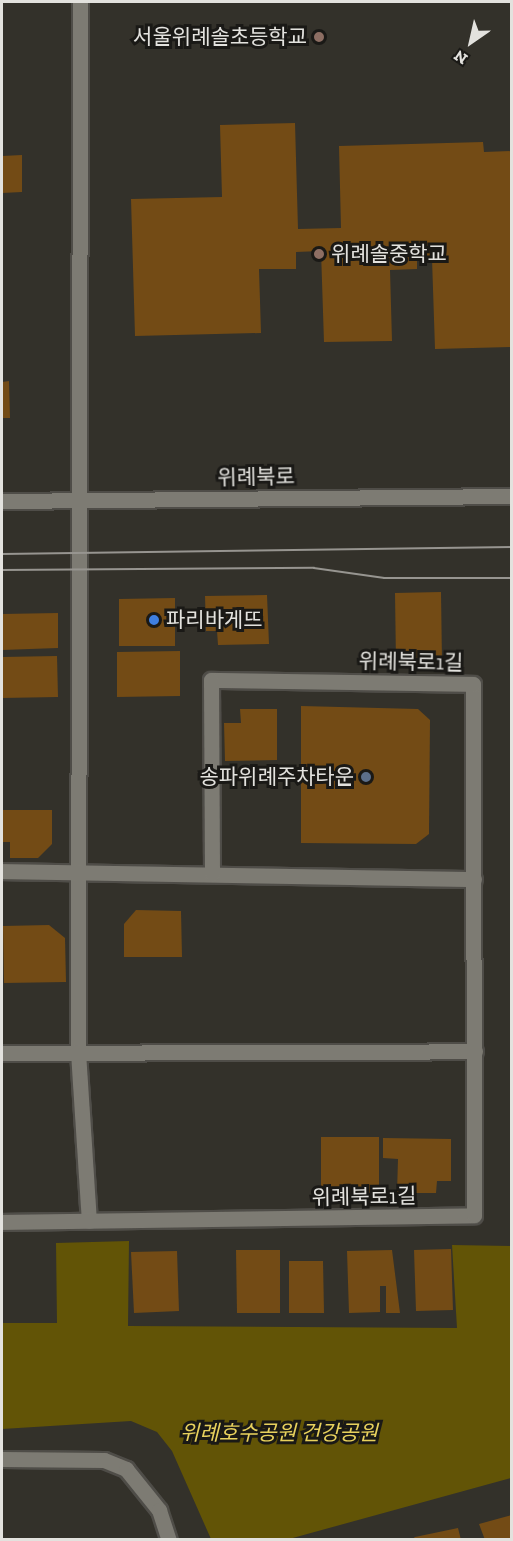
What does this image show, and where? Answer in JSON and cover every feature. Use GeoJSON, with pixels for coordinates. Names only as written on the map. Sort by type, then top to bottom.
{"type":"FeatureCollection","features":[{"type":"Feature","properties":{"kind":"street"},"geometry":{"type":"LineString","coordinates":[[80,2],[81,500],[78,1052],[89,1221]]}},
{"type":"Feature","properties":{"kind":"street","name":"위례북로"},"geometry":{"type":"LineString","coordinates":[[2,501],[512,496]]}},
{"type":"Feature","properties":{"kind":"street","name":"위례북로1길"},"geometry":{"type":"LineString","coordinates":[[2,1222],[474,1215],[472,684],[211,680],[212,874]]}},
{"type":"Feature","properties":{"kind":"street"},"geometry":{"type":"LineString","coordinates":[[2,871],[474,879]]}},
{"type":"Feature","properties":{"kind":"street"},"geometry":{"type":"LineString","coordinates":[[2,1053],[475,1051]]}},
{"type":"Feature","properties":{"kind":"street"},"geometry":{"type":"LineString","coordinates":[[2,1459],[104,1460],[126,1469],[159,1510],[169,1539]]}},
{"type":"Feature","properties":{"kind":"green space","name":"위례호수공원 건강공원"},"geometry":{"type":"Polygon","coordinates":[[[129,1241],[128,1326],[457,1328],[452,1245],[511,1246],[511,1478],[289,1539],[211,1539],[172,1451],[157,1432],[131,1421],[2,1429],[2,1323],[57,1323],[56,1243],[129,1241]]]}},
{"type":"Feature","properties":{"kind":"building"},"geometry":{"type":"Polygon","coordinates":[[[295,123],[298,229],[341,228],[339,146],[483,142],[484,152],[512,151],[512,347],[435,349],[432,259],[417,260],[417,269],[390,270],[392,341],[324,342],[321,251],[296,252],[296,269],[259,269],[261,333],[135,336],[131,199],[222,197],[220,125],[295,123]]]}},
{"type":"Feature","properties":{"kind":"building"},"geometry":{"type":"Polygon","coordinates":[[[22,155],[22,192],[2,193],[2,156],[22,155]]]}},
{"type":"Feature","properties":{"kind":"building"},"geometry":{"type":"Polygon","coordinates":[[[9,381],[10,418],[2,418],[2,382],[9,381]]]}},
{"type":"Feature","properties":{"kind":"building"},"geometry":{"type":"Polygon","coordinates":[[[441,592],[442,663],[396,663],[395,593],[441,592]]]}},
{"type":"Feature","properties":{"kind":"building"},"geometry":{"type":"Polygon","coordinates":[[[267,595],[269,644],[218,645],[217,631],[206,631],[205,596],[267,595]]]}},
{"type":"Feature","properties":{"kind":"building"},"geometry":{"type":"Polygon","coordinates":[[[175,598],[175,646],[119,646],[119,599],[175,598]]]}},
{"type":"Feature","properties":{"kind":"building"},"geometry":{"type":"Polygon","coordinates":[[[58,613],[58,648],[2,650],[2,614],[58,613]]]}},
{"type":"Feature","properties":{"kind":"building"},"geometry":{"type":"Polygon","coordinates":[[[180,651],[180,696],[117,697],[117,652],[180,651]]]}},
{"type":"Feature","properties":{"kind":"building"},"geometry":{"type":"Polygon","coordinates":[[[57,656],[58,697],[2,698],[2,657],[57,656]]]}},
{"type":"Feature","properties":{"kind":"building","name":"송파위례주차타운"},"geometry":{"type":"Polygon","coordinates":[[[301,706],[418,709],[430,720],[429,834],[416,844],[301,843],[301,706]]]}},
{"type":"Feature","properties":{"kind":"building"},"geometry":{"type":"Polygon","coordinates":[[[240,709],[277,709],[277,760],[225,761],[224,723],[241,723],[240,709]]]}},
{"type":"Feature","properties":{"kind":"building"},"geometry":{"type":"Polygon","coordinates":[[[2,810],[52,810],[52,844],[38,858],[10,858],[10,842],[2,842],[2,810]]]}},
{"type":"Feature","properties":{"kind":"building"},"geometry":{"type":"Polygon","coordinates":[[[136,910],[181,911],[182,957],[124,957],[124,924],[136,910]]]}},
{"type":"Feature","properties":{"kind":"building"},"geometry":{"type":"Polygon","coordinates":[[[49,925],[65,938],[66,982],[4,983],[3,926],[49,925]]]}},
{"type":"Feature","properties":{"kind":"building"},"geometry":{"type":"Polygon","coordinates":[[[321,1137],[379,1137],[379,1194],[321,1194],[321,1137]]]}},
{"type":"Feature","properties":{"kind":"building"},"geometry":{"type":"Polygon","coordinates":[[[383,1138],[451,1139],[451,1181],[437,1181],[436,1193],[397,1193],[398,1159],[383,1158],[383,1138]]]}},
{"type":"Feature","properties":{"kind":"building"},"geometry":{"type":"Polygon","coordinates":[[[451,1249],[453,1310],[416,1311],[414,1250],[451,1249]]]}},
{"type":"Feature","properties":{"kind":"building"},"geometry":{"type":"Polygon","coordinates":[[[236,1250],[280,1250],[280,1313],[237,1313],[236,1250]]]}},
{"type":"Feature","properties":{"kind":"building"},"geometry":{"type":"Polygon","coordinates":[[[392,1250],[400,1313],[386,1313],[386,1286],[380,1286],[380,1312],[349,1313],[347,1251],[392,1250]]]}},
{"type":"Feature","properties":{"kind":"building"},"geometry":{"type":"Polygon","coordinates":[[[177,1251],[179,1311],[134,1313],[131,1252],[177,1251]]]}},
{"type":"Feature","properties":{"kind":"building"},"geometry":{"type":"Polygon","coordinates":[[[289,1261],[323,1261],[324,1313],[289,1313],[289,1261]]]}},
{"type":"Feature","properties":{"kind":"building"},"geometry":{"type":"Polygon","coordinates":[[[512,1515],[512,1540],[485,1540],[479,1524],[512,1515]]]}},
{"type":"Feature","properties":{"kind":"building"},"geometry":{"type":"Polygon","coordinates":[[[458,1528],[461,1540],[411,1540],[415,1537],[458,1528]]]}},
{"type":"Feature","properties":{"kind":"tram line"},"geometry":{"type":"LineString","coordinates":[[2,554],[512,547]]}},
{"type":"Feature","properties":{"kind":"tram line"},"geometry":{"type":"LineString","coordinates":[[2,570],[314,568],[384,578],[512,578]]}},
{"type":"Feature","properties":{"kind":"place","name":"서울위례솔초등학교"},"geometry":{"type":"Point","coordinates":[319,37]}},
{"type":"Feature","properties":{"kind":"place","name":"위례솔중학교"},"geometry":{"type":"Point","coordinates":[319,254]}},
{"type":"Feature","properties":{"kind":"place","name":"파리바게뜨"},"geometry":{"type":"Point","coordinates":[154,620]}},
{"type":"Feature","properties":{"kind":"place","name":"송파위례주차타운"},"geometry":{"type":"Point","coordinates":[366,777]}}]}
